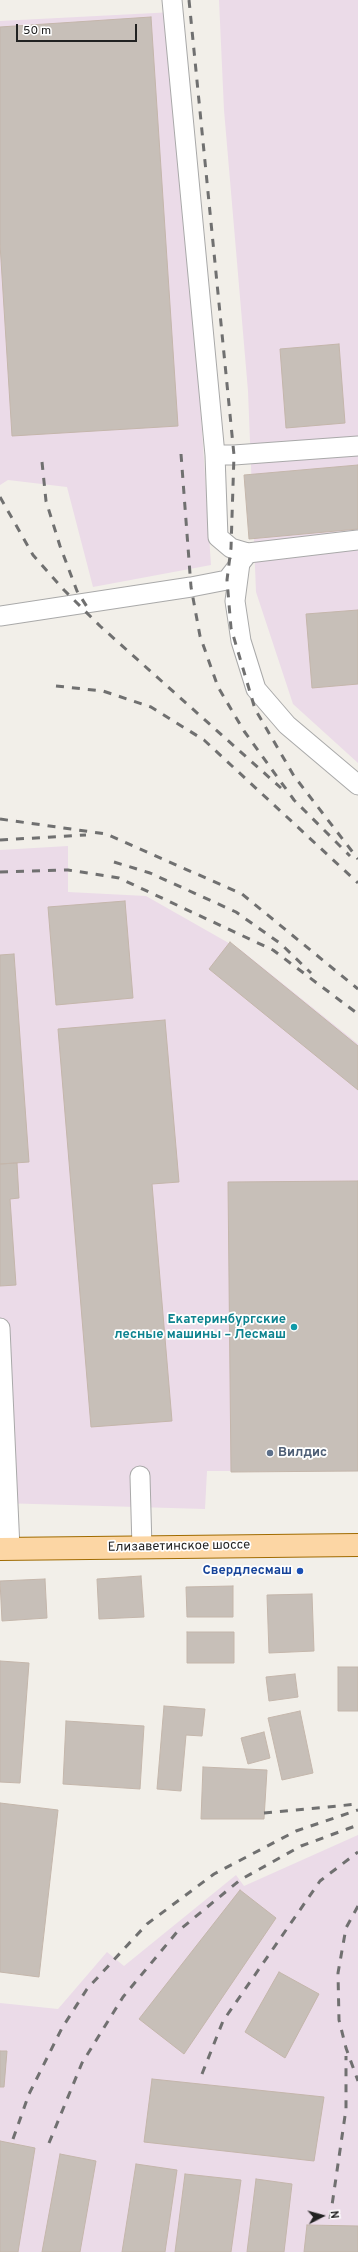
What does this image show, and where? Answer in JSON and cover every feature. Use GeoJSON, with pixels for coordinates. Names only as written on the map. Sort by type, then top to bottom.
{"type":"FeatureCollection","features":[{"type":"Feature","properties":{"kind":"main road","name":"Елизаветинское шоссе"},"geometry":{"type":"LineString","coordinates":[[5,1549],[358,1545]]}},
{"type":"Feature","properties":{"kind":"lane"},"geometry":{"type":"LineString","coordinates":[[172,0],[215,455],[218,537],[244,558]]}},
{"type":"Feature","properties":{"kind":"lane"},"geometry":{"type":"LineString","coordinates":[[215,455],[358,446]]}},
{"type":"Feature","properties":{"kind":"lane"},"geometry":{"type":"LineString","coordinates":[[0,616],[176,590],[227,580],[244,558],[358,540]]}},
{"type":"Feature","properties":{"kind":"lane"},"geometry":{"type":"LineString","coordinates":[[244,558],[235,601],[241,641],[256,689],[286,725],[358,785]]}},
{"type":"Feature","properties":{"kind":"lane"},"geometry":{"type":"LineString","coordinates":[[0,1328],[5,1549]]}},
{"type":"Feature","properties":{"kind":"lane"},"geometry":{"type":"LineString","coordinates":[[140,1476],[142,1548]]}},
{"type":"Feature","properties":{"kind":"shaded area"},"geometry":{"type":"Polygon","coordinates":[[[219,0],[358,0],[358,763],[293,704],[256,592],[248,391],[224,110],[219,0]]]}},
{"type":"Feature","properties":{"kind":"shaded area"},"geometry":{"type":"Polygon","coordinates":[[[174,12],[211,565],[93,587],[67,487],[8,480],[0,485],[0,21],[174,12]]]}},
{"type":"Feature","properties":{"kind":"shaded area"},"geometry":{"type":"Polygon","coordinates":[[[68,846],[68,892],[146,896],[241,950],[358,1044],[358,1471],[207,1471],[205,1509],[0,1503],[0,850],[68,846]]]}},
{"type":"Feature","properties":{"kind":"shaded area"},"geometry":{"type":"Polygon","coordinates":[[[358,1835],[358,2252],[0,2252],[0,2003],[58,2009],[107,1952],[124,1966],[236,1875],[244,1886],[358,1835]]]}},
{"type":"Feature","properties":{"kind":"building"},"geometry":{"type":"Polygon","coordinates":[[[151,17],[178,426],[12,436],[0,244],[0,27],[151,17]]]}},
{"type":"Feature","properties":{"kind":"building"},"geometry":{"type":"Polygon","coordinates":[[[339,344],[345,423],[286,428],[280,349],[339,344]]]}},
{"type":"Feature","properties":{"kind":"building"},"geometry":{"type":"Polygon","coordinates":[[[358,465],[358,529],[249,539],[244,475],[358,465]]]}},
{"type":"Feature","properties":{"kind":"building"},"geometry":{"type":"Polygon","coordinates":[[[358,610],[358,684],[312,688],[306,614],[358,610]]]}},
{"type":"Feature","properties":{"kind":"building"},"geometry":{"type":"Polygon","coordinates":[[[125,901],[133,998],[56,1005],[48,907],[125,901]]]}},
{"type":"Feature","properties":{"kind":"building"},"geometry":{"type":"Polygon","coordinates":[[[230,942],[358,1046],[358,1090],[209,969],[230,942]]]}},
{"type":"Feature","properties":{"kind":"building"},"geometry":{"type":"Polygon","coordinates":[[[14,954],[29,1162],[0,1164],[0,955],[14,954]]]}},
{"type":"Feature","properties":{"kind":"building"},"geometry":{"type":"Polygon","coordinates":[[[165,1020],[179,1182],[152,1184],[172,1421],[91,1427],[58,1029],[165,1020]]]}},
{"type":"Feature","properties":{"kind":"building"},"geometry":{"type":"Polygon","coordinates":[[[17,1163],[19,1198],[10,1199],[16,1285],[0,1286],[0,1164],[17,1163]]]}},
{"type":"Feature","properties":{"kind":"building","name":"Екатеринбургские лесные машины – Лесмаш"},"geometry":{"type":"Polygon","coordinates":[[[358,1181],[358,1471],[231,1472],[228,1182],[358,1181]]]}},
{"type":"Feature","properties":{"kind":"building"},"geometry":{"type":"Polygon","coordinates":[[[141,1576],[144,1617],[99,1619],[97,1579],[141,1576]]]}},
{"type":"Feature","properties":{"kind":"building"},"geometry":{"type":"Polygon","coordinates":[[[45,1579],[47,1618],[2,1621],[0,1581],[45,1579]]]}},
{"type":"Feature","properties":{"kind":"building"},"geometry":{"type":"Polygon","coordinates":[[[233,1586],[233,1617],[187,1617],[186,1587],[233,1586]]]}},
{"type":"Feature","properties":{"kind":"building"},"geometry":{"type":"Polygon","coordinates":[[[312,1594],[314,1651],[269,1653],[267,1595],[312,1594]]]}},
{"type":"Feature","properties":{"kind":"building"},"geometry":{"type":"Polygon","coordinates":[[[187,1632],[234,1632],[234,1663],[187,1663],[187,1632]]]}},
{"type":"Feature","properties":{"kind":"building"},"geometry":{"type":"Polygon","coordinates":[[[0,1661],[29,1663],[20,1783],[0,1782],[0,1661]]]}},
{"type":"Feature","properties":{"kind":"building"},"geometry":{"type":"Polygon","coordinates":[[[338,1667],[358,1667],[358,1711],[338,1711],[338,1667]]]}},
{"type":"Feature","properties":{"kind":"building"},"geometry":{"type":"Polygon","coordinates":[[[295,1674],[298,1697],[269,1701],[266,1677],[295,1674]]]}},
{"type":"Feature","properties":{"kind":"building"},"geometry":{"type":"Polygon","coordinates":[[[164,1706],[205,1709],[202,1736],[186,1735],[181,1791],[157,1789],[164,1706]]]}},
{"type":"Feature","properties":{"kind":"building"},"geometry":{"type":"Polygon","coordinates":[[[300,1711],[313,1773],[282,1780],[268,1718],[300,1711]]]}},
{"type":"Feature","properties":{"kind":"building"},"geometry":{"type":"Polygon","coordinates":[[[66,1721],[144,1726],[140,1789],[63,1784],[66,1721]]]}},
{"type":"Feature","properties":{"kind":"building"},"geometry":{"type":"Polygon","coordinates":[[[264,1732],[270,1758],[248,1764],[241,1738],[264,1732]]]}},
{"type":"Feature","properties":{"kind":"building"},"geometry":{"type":"Polygon","coordinates":[[[203,1767],[267,1770],[264,1819],[201,1819],[203,1767]]]}},
{"type":"Feature","properties":{"kind":"building"},"geometry":{"type":"Polygon","coordinates":[[[0,1803],[58,1810],[39,1977],[0,1972],[0,1803]]]}},
{"type":"Feature","properties":{"kind":"building"},"geometry":{"type":"Polygon","coordinates":[[[240,1890],[276,1918],[184,2054],[139,2019],[240,1890]]]}},
{"type":"Feature","properties":{"kind":"building"},"geometry":{"type":"Polygon","coordinates":[[[279,1972],[319,1994],[285,2058],[245,2032],[279,1972]]]}},
{"type":"Feature","properties":{"kind":"building"},"geometry":{"type":"Polygon","coordinates":[[[0,2051],[7,2051],[4,2087],[0,2087],[0,2051]]]}},
{"type":"Feature","properties":{"kind":"building"},"geometry":{"type":"Polygon","coordinates":[[[152,2079],[324,2097],[314,2161],[144,2142],[152,2079]]]}},
{"type":"Feature","properties":{"kind":"building"},"geometry":{"type":"Polygon","coordinates":[[[0,2141],[35,2148],[18,2252],[0,2252],[0,2141]]]}},
{"type":"Feature","properties":{"kind":"building"},"geometry":{"type":"Polygon","coordinates":[[[60,2154],[96,2161],[80,2252],[42,2252],[60,2154]]]}},
{"type":"Feature","properties":{"kind":"building"},"geometry":{"type":"Polygon","coordinates":[[[136,2164],[177,2170],[165,2252],[122,2252],[136,2164]]]}},
{"type":"Feature","properties":{"kind":"building"},"geometry":{"type":"Polygon","coordinates":[[[185,2174],[241,2180],[231,2252],[175,2252],[185,2174]]]}},
{"type":"Feature","properties":{"kind":"building"},"geometry":{"type":"Polygon","coordinates":[[[256,2179],[292,2184],[284,2252],[247,2252],[256,2179]]]}},
{"type":"Feature","properties":{"kind":"building"},"geometry":{"type":"Polygon","coordinates":[[[307,2225],[358,2226],[358,2252],[304,2252],[307,2225]]]}},
{"type":"Feature","properties":{"kind":"railway"},"geometry":{"type":"LineString","coordinates":[[189,0],[234,455],[231,548],[227,580],[231,628],[255,709],[294,776],[358,859]]}},
{"type":"Feature","properties":{"kind":"railway"},"geometry":{"type":"LineString","coordinates":[[181,454],[191,587],[200,636],[218,687],[244,731],[294,800],[350,856]]}},
{"type":"Feature","properties":{"kind":"railway"},"geometry":{"type":"LineString","coordinates":[[42,462],[46,501],[60,546],[77,591],[89,610]]}},
{"type":"Feature","properties":{"kind":"railway"},"geometry":{"type":"LineString","coordinates":[[0,497],[33,555],[64,590],[100,626],[281,788]]}},
{"type":"Feature","properties":{"kind":"railway"},"geometry":{"type":"LineString","coordinates":[[56,686],[103,691],[151,707],[204,740],[358,883]]}},
{"type":"Feature","properties":{"kind":"railway"},"geometry":{"type":"LineString","coordinates":[[0,819],[106,834],[242,894],[358,989]]}},
{"type":"Feature","properties":{"kind":"railway"},"geometry":{"type":"LineString","coordinates":[[0,840],[86,835]]}},
{"type":"Feature","properties":{"kind":"railway"},"geometry":{"type":"LineString","coordinates":[[114,862],[150,873],[236,912],[281,944],[311,973]]}},
{"type":"Feature","properties":{"kind":"railway"},"geometry":{"type":"LineString","coordinates":[[0,872],[68,870],[119,878],[273,950],[358,1014]]}},
{"type":"Feature","properties":{"kind":"railway"},"geometry":{"type":"LineString","coordinates":[[264,1813],[358,1804]]}},
{"type":"Feature","properties":{"kind":"railway"},"geometry":{"type":"LineString","coordinates":[[13,2139],[29,2094],[62,2028],[87,1989],[147,1924],[214,1874],[296,1831],[358,1810]]}},
{"type":"Feature","properties":{"kind":"railway"},"geometry":{"type":"LineString","coordinates":[[49,2143],[82,2063],[123,1997],[177,1932],[240,1880],[301,1846],[358,1825]]}},
{"type":"Feature","properties":{"kind":"railway"},"geometry":{"type":"LineString","coordinates":[[202,2074],[223,2021],[320,1881],[358,1852]]}},
{"type":"Feature","properties":{"kind":"railway"},"geometry":{"type":"LineString","coordinates":[[358,1906],[346,1928],[338,1973],[339,2020],[346,2048],[358,2081]]}},
{"type":"Feature","properties":{"kind":"railway"},"geometry":{"type":"LineString","coordinates":[[330,2219],[346,2109],[346,2056]]}},
{"type":"Feature","properties":{"kind":"place","name":"Екатеринбургские лесные машины – Лесмаш"},"geometry":{"type":"Point","coordinates":[294,1327]}},
{"type":"Feature","properties":{"kind":"place","name":"Вилдис"},"geometry":{"type":"Point","coordinates":[270,1453]}},
{"type":"Feature","properties":{"kind":"place","name":"Свердлесмаш"},"geometry":{"type":"Point","coordinates":[300,1571]}}]}
